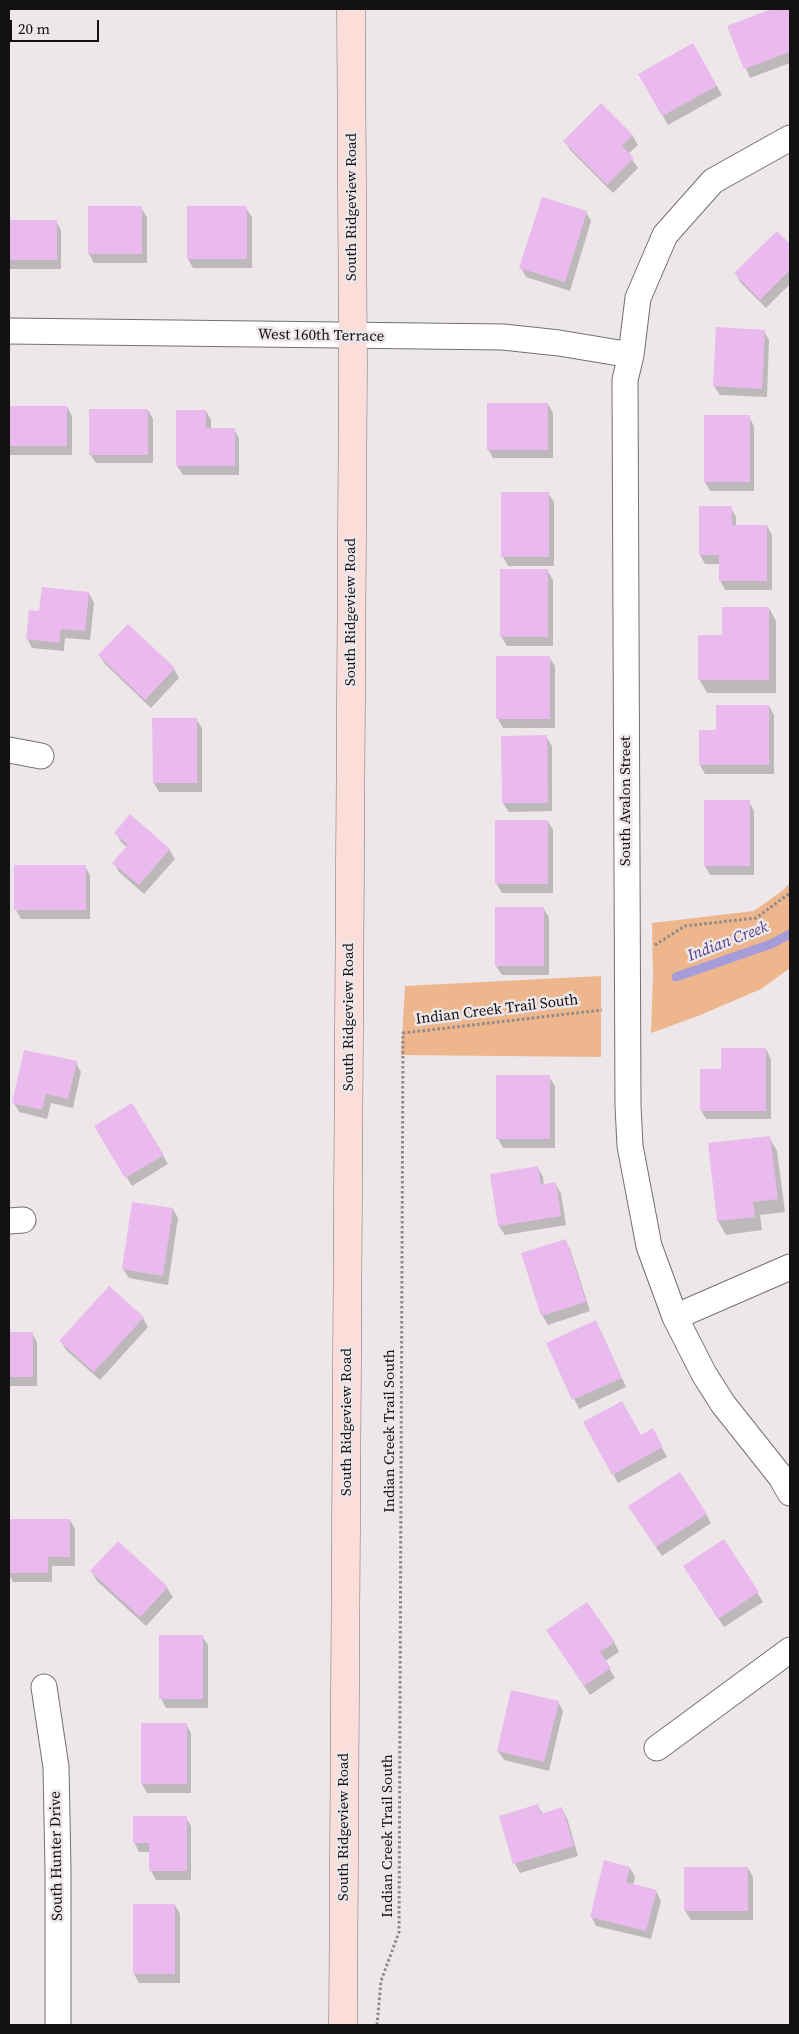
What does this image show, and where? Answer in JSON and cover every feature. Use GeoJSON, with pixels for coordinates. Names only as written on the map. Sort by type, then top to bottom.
{"type":"FeatureCollection","features":[{"type":"Feature","properties":{"kind":"main road","name":"South Ridgeview Road"},"geometry":{"type":"LineString","coordinates":[[343,2025],[353,336],[351,9]]}},
{"type":"Feature","properties":{"kind":"street","name":"South Avalon Street"},"geometry":{"type":"LineString","coordinates":[[790,138],[713,181],[665,235],[638,298],[631,356],[625,380],[628,1106],[630,1146],[649,1246],[675,1318],[704,1374],[723,1404],[781,1477],[790,1493]]}},
{"type":"Feature","properties":{"kind":"street","name":"West 160th Terrace"},"geometry":{"type":"LineString","coordinates":[[9,331],[503,337],[559,343],[631,356]]}},
{"type":"Feature","properties":{"kind":"street"},"geometry":{"type":"LineString","coordinates":[[9,750],[41,756]]}},
{"type":"Feature","properties":{"kind":"street"},"geometry":{"type":"LineString","coordinates":[[675,1318],[790,1267]]}},
{"type":"Feature","properties":{"kind":"street"},"geometry":{"type":"LineString","coordinates":[[657,1748],[790,1650]]}},
{"type":"Feature","properties":{"kind":"street","name":"South Hunter Drive"},"geometry":{"type":"LineString","coordinates":[[44,1687],[56,1767],[58,2025]]}},
{"type":"Feature","properties":{"kind":"path"},"geometry":{"type":"LineString","coordinates":[[653,946],[685,926],[756,918],[790,893]]}},
{"type":"Feature","properties":{"kind":"path","name":"Indian Creek Trail South"},"geometry":{"type":"LineString","coordinates":[[377,2025],[381,1981],[399,1932],[403,1033],[601,1010]]}},
{"type":"Feature","properties":{"kind":"shaded area"},"geometry":{"type":"Polygon","coordinates":[[[790,883],[790,968],[761,989],[698,1016],[651,1033],[652,923],[754,911],[790,883]]]}},
{"type":"Feature","properties":{"kind":"shaded area"},"geometry":{"type":"Polygon","coordinates":[[[601,976],[601,1057],[401,1055],[405,986],[601,976]]]}},
{"type":"Feature","properties":{"kind":"building"},"geometry":{"type":"Polygon","coordinates":[[[772,9],[789,9],[790,52],[744,69],[727,26],[772,9]]]}},
{"type":"Feature","properties":{"kind":"building"},"geometry":{"type":"Polygon","coordinates":[[[693,43],[717,86],[662,116],[638,74],[693,43]]]}},
{"type":"Feature","properties":{"kind":"building"},"geometry":{"type":"Polygon","coordinates":[[[601,103],[633,135],[622,146],[634,158],[607,185],[563,141],[601,103]]]}},
{"type":"Feature","properties":{"kind":"building"},"geometry":{"type":"Polygon","coordinates":[[[542,197],[587,211],[565,282],[519,268],[542,197]]]}},
{"type":"Feature","properties":{"kind":"building"},"geometry":{"type":"Polygon","coordinates":[[[88,206],[142,206],[142,254],[88,254],[88,206]]]}},
{"type":"Feature","properties":{"kind":"building"},"geometry":{"type":"Polygon","coordinates":[[[187,206],[247,206],[247,259],[187,259],[187,206]]]}},
{"type":"Feature","properties":{"kind":"building"},"geometry":{"type":"Polygon","coordinates":[[[9,220],[57,220],[57,260],[9,260],[9,220]]]}},
{"type":"Feature","properties":{"kind":"building"},"geometry":{"type":"Polygon","coordinates":[[[777,231],[790,244],[790,270],[760,300],[734,273],[777,231]]]}},
{"type":"Feature","properties":{"kind":"building"},"geometry":{"type":"Polygon","coordinates":[[[716,327],[765,330],[762,389],[713,386],[716,327]]]}},
{"type":"Feature","properties":{"kind":"building"},"geometry":{"type":"Polygon","coordinates":[[[487,403],[548,403],[548,450],[487,450],[487,403]]]}},
{"type":"Feature","properties":{"kind":"building"},"geometry":{"type":"Polygon","coordinates":[[[9,406],[67,406],[67,446],[9,446],[9,406]]]}},
{"type":"Feature","properties":{"kind":"building"},"geometry":{"type":"Polygon","coordinates":[[[89,409],[148,409],[148,455],[89,455],[89,409]]]}},
{"type":"Feature","properties":{"kind":"building"},"geometry":{"type":"Polygon","coordinates":[[[176,410],[206,410],[206,428],[235,428],[235,466],[176,466],[176,410]]]}},
{"type":"Feature","properties":{"kind":"building"},"geometry":{"type":"Polygon","coordinates":[[[704,415],[750,415],[750,482],[704,482],[704,415]]]}},
{"type":"Feature","properties":{"kind":"building"},"geometry":{"type":"Polygon","coordinates":[[[501,492],[549,492],[549,557],[501,557],[501,492]]]}},
{"type":"Feature","properties":{"kind":"building"},"geometry":{"type":"Polygon","coordinates":[[[699,506],[732,506],[732,525],[767,525],[767,581],[719,581],[719,555],[699,555],[699,506]]]}},
{"type":"Feature","properties":{"kind":"building"},"geometry":{"type":"Polygon","coordinates":[[[500,569],[548,569],[548,637],[500,637],[500,569]]]}},
{"type":"Feature","properties":{"kind":"building"},"geometry":{"type":"Polygon","coordinates":[[[42,587],[89,592],[85,631],[61,629],[59,643],[26,639],[29,610],[39,611],[42,587]]]}},
{"type":"Feature","properties":{"kind":"building"},"geometry":{"type":"Polygon","coordinates":[[[722,607],[769,607],[769,680],[698,680],[698,635],[722,635],[722,607]]]}},
{"type":"Feature","properties":{"kind":"building"},"geometry":{"type":"Polygon","coordinates":[[[128,624],[175,668],[145,700],[98,655],[128,624]]]}},
{"type":"Feature","properties":{"kind":"building"},"geometry":{"type":"Polygon","coordinates":[[[496,656],[550,656],[550,719],[496,719],[496,656]]]}},
{"type":"Feature","properties":{"kind":"building"},"geometry":{"type":"Polygon","coordinates":[[[716,705],[769,705],[769,765],[699,765],[699,730],[716,730],[716,705]]]}},
{"type":"Feature","properties":{"kind":"building"},"geometry":{"type":"Polygon","coordinates":[[[152,718],[197,718],[197,783],[153,783],[152,718]]]}},
{"type":"Feature","properties":{"kind":"building"},"geometry":{"type":"Polygon","coordinates":[[[547,735],[548,803],[502,803],[501,736],[547,735]]]}},
{"type":"Feature","properties":{"kind":"building"},"geometry":{"type":"Polygon","coordinates":[[[704,800],[750,800],[750,866],[704,866],[704,800]]]}},
{"type":"Feature","properties":{"kind":"building"},"geometry":{"type":"Polygon","coordinates":[[[130,814],[170,849],[139,885],[112,863],[128,845],[114,833],[130,814]]]}},
{"type":"Feature","properties":{"kind":"building"},"geometry":{"type":"Polygon","coordinates":[[[495,820],[548,820],[548,884],[495,884],[495,820]]]}},
{"type":"Feature","properties":{"kind":"building"},"geometry":{"type":"Polygon","coordinates":[[[14,865],[86,865],[86,910],[14,910],[14,865]]]}},
{"type":"Feature","properties":{"kind":"building"},"geometry":{"type":"Polygon","coordinates":[[[495,907],[544,907],[544,966],[495,966],[495,907]]]}},
{"type":"Feature","properties":{"kind":"building"},"geometry":{"type":"Polygon","coordinates":[[[721,1048],[766,1048],[766,1111],[700,1111],[700,1069],[721,1069],[721,1048]]]}},
{"type":"Feature","properties":{"kind":"building"},"geometry":{"type":"Polygon","coordinates":[[[24,1050],[77,1061],[68,1099],[46,1094],[42,1110],[12,1103],[24,1050]]]}},
{"type":"Feature","properties":{"kind":"building"},"geometry":{"type":"Polygon","coordinates":[[[496,1075],[550,1075],[550,1139],[496,1139],[496,1075]]]}},
{"type":"Feature","properties":{"kind":"building"},"geometry":{"type":"Polygon","coordinates":[[[132,1103],[164,1155],[125,1178],[94,1126],[132,1103]]]}},
{"type":"Feature","properties":{"kind":"building"},"geometry":{"type":"Polygon","coordinates":[[[770,1136],[778,1199],[753,1202],[755,1217],[717,1221],[708,1143],[770,1136]]]}},
{"type":"Feature","properties":{"kind":"building"},"geometry":{"type":"Polygon","coordinates":[[[538,1166],[541,1185],[556,1182],[561,1216],[498,1226],[490,1174],[538,1166]]]}},
{"type":"Feature","properties":{"kind":"building"},"geometry":{"type":"Polygon","coordinates":[[[132,1202],[173,1208],[163,1276],[122,1269],[132,1202]]]}},
{"type":"Feature","properties":{"kind":"building"},"geometry":{"type":"Polygon","coordinates":[[[566,1239],[586,1302],[541,1316],[521,1253],[566,1239]]]}},
{"type":"Feature","properties":{"kind":"building"},"geometry":{"type":"Polygon","coordinates":[[[109,1286],[144,1317],[94,1372],[59,1341],[109,1286]]]}},
{"type":"Feature","properties":{"kind":"building"},"geometry":{"type":"Polygon","coordinates":[[[596,1320],[622,1378],[572,1400],[546,1343],[596,1320]]]}},
{"type":"Feature","properties":{"kind":"building"},"geometry":{"type":"Polygon","coordinates":[[[9,1332],[33,1332],[33,1377],[9,1377],[9,1332]]]}},
{"type":"Feature","properties":{"kind":"building"},"geometry":{"type":"Polygon","coordinates":[[[622,1401],[641,1435],[653,1428],[663,1447],[612,1475],[583,1422],[622,1401]]]}},
{"type":"Feature","properties":{"kind":"building"},"geometry":{"type":"Polygon","coordinates":[[[680,1472],[707,1514],[656,1547],[628,1506],[680,1472]]]}},
{"type":"Feature","properties":{"kind":"building"},"geometry":{"type":"Polygon","coordinates":[[[9,1519],[70,1519],[70,1557],[48,1557],[48,1573],[9,1573],[9,1519]]]}},
{"type":"Feature","properties":{"kind":"building"},"geometry":{"type":"Polygon","coordinates":[[[724,1539],[759,1592],[718,1619],[683,1566],[724,1539]]]}},
{"type":"Feature","properties":{"kind":"building"},"geometry":{"type":"Polygon","coordinates":[[[118,1541],[168,1587],[140,1617],[90,1571],[118,1541]]]}},
{"type":"Feature","properties":{"kind":"building"},"geometry":{"type":"Polygon","coordinates":[[[587,1602],[615,1642],[600,1652],[611,1668],[584,1686],[546,1630],[587,1602]]]}},
{"type":"Feature","properties":{"kind":"building"},"geometry":{"type":"Polygon","coordinates":[[[159,1635],[203,1635],[203,1699],[159,1699],[159,1635]]]}},
{"type":"Feature","properties":{"kind":"building"},"geometry":{"type":"Polygon","coordinates":[[[511,1690],[559,1701],[544,1762],[497,1751],[511,1690]]]}},
{"type":"Feature","properties":{"kind":"building"},"geometry":{"type":"Polygon","coordinates":[[[141,1723],[187,1723],[187,1784],[141,1784],[141,1723]]]}},
{"type":"Feature","properties":{"kind":"building"},"geometry":{"type":"Polygon","coordinates":[[[538,1804],[541,1814],[562,1807],[574,1846],[513,1864],[499,1816],[538,1804]]]}},
{"type":"Feature","properties":{"kind":"building"},"geometry":{"type":"Polygon","coordinates":[[[133,1816],[187,1816],[187,1871],[149,1871],[149,1843],[133,1843],[133,1816]]]}},
{"type":"Feature","properties":{"kind":"building"},"geometry":{"type":"Polygon","coordinates":[[[604,1860],[630,1867],[626,1882],[657,1890],[646,1931],[590,1917],[604,1860]]]}},
{"type":"Feature","properties":{"kind":"building"},"geometry":{"type":"Polygon","coordinates":[[[684,1867],[748,1867],[748,1911],[684,1911],[684,1867]]]}},
{"type":"Feature","properties":{"kind":"building"},"geometry":{"type":"Polygon","coordinates":[[[133,1904],[175,1904],[175,1974],[133,1974],[133,1904]]]}},
{"type":"Feature","properties":{"kind":"waterway","name":"Indian Creek"},"geometry":{"type":"LineString","coordinates":[[676,977],[771,944],[790,934]]}}]}
